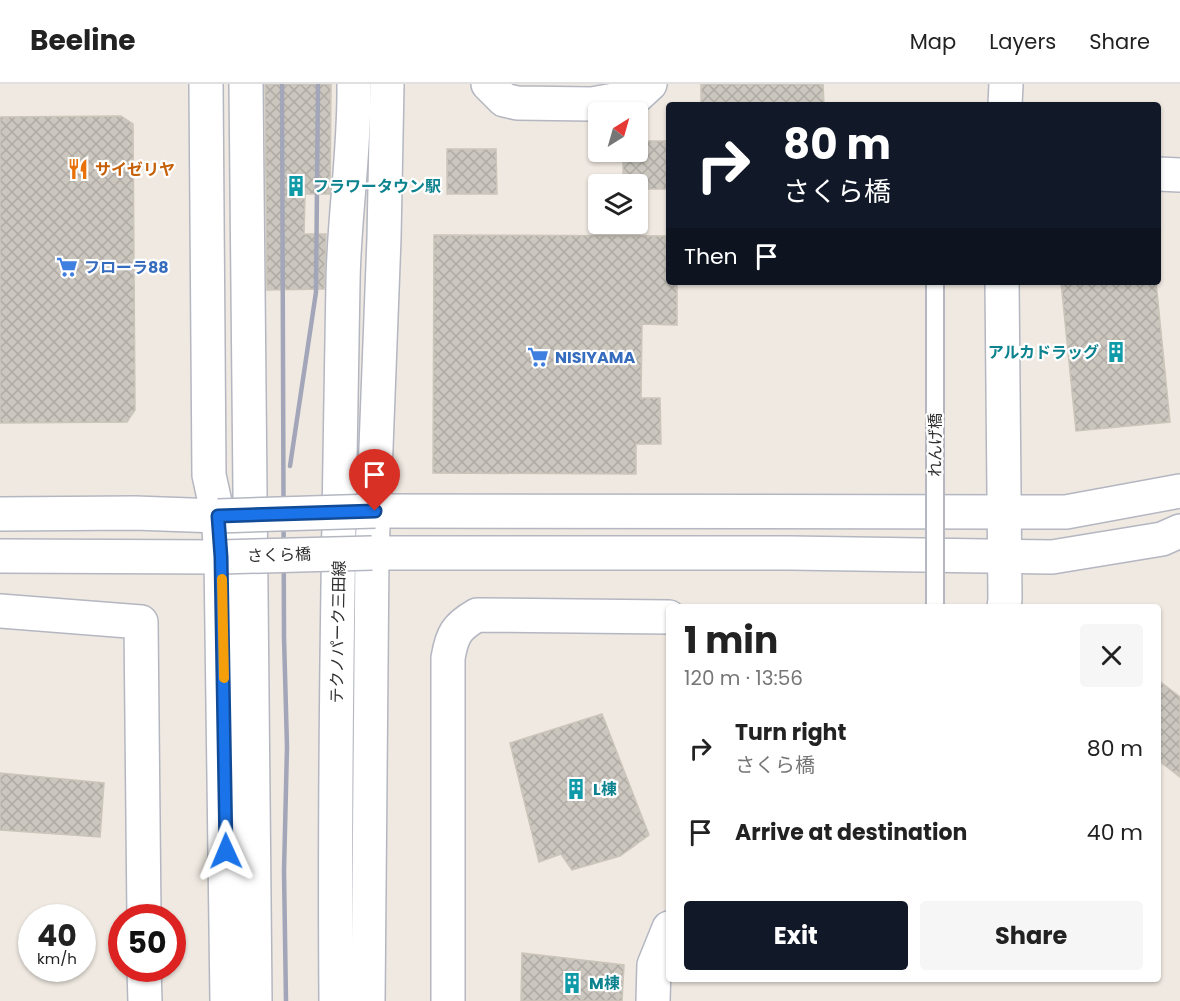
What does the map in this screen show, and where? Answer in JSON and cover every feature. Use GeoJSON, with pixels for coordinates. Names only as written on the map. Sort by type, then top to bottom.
{"type":"FeatureCollection","features":[{"type":"Feature","properties":{"kind":"street"},"geometry":{"type":"LineString","coordinates":[[206,84],[209,475],[218,516],[221,557],[227,1001]]}},
{"type":"Feature","properties":{"kind":"street"},"geometry":{"type":"LineString","coordinates":[[246,84],[255,1001]]}},
{"type":"Feature","properties":{"kind":"street","name":"テクノパーク三田線"},"geometry":{"type":"LineString","coordinates":[[336,1001],[335,877],[343,259],[354,117],[354,84]]}},
{"type":"Feature","properties":{"kind":"street"},"geometry":{"type":"LineString","coordinates":[[368,1001],[372,553],[387,84]]}},
{"type":"Feature","properties":{"kind":"street"},"geometry":{"type":"LineString","coordinates":[[488,84],[504,100],[517,103],[592,104],[637,96],[650,84]]}},
{"type":"Feature","properties":{"kind":"street"},"geometry":{"type":"LineString","coordinates":[[1005,102],[1006,84]]}},
{"type":"Feature","properties":{"kind":"street"},"geometry":{"type":"LineString","coordinates":[[1161,174],[1180,175]]}},
{"type":"Feature","properties":{"kind":"street"},"geometry":{"type":"LineString","coordinates":[[1002,285],[1004,604]]}},
{"type":"Feature","properties":{"kind":"street"},"geometry":{"type":"LineString","coordinates":[[0,514],[135,513],[218,516],[375,511],[1066,512],[1180,491]]}},
{"type":"Feature","properties":{"kind":"street","name":"さくら橋"},"geometry":{"type":"LineString","coordinates":[[0,556],[221,557],[372,553],[1052,557],[1162,539],[1180,531]]}},
{"type":"Feature","properties":{"kind":"street"},"geometry":{"type":"LineString","coordinates":[[0,611],[141,622],[144,904]]}},
{"type":"Feature","properties":{"kind":"street"},"geometry":{"type":"LineString","coordinates":[[448,1001],[448,670],[451,639],[463,623],[477,615],[666,617]]}},
{"type":"Feature","properties":{"kind":"street"},"geometry":{"type":"LineString","coordinates":[[652,1001],[654,965],[666,935]]}},
{"type":"Feature","properties":{"kind":"street"},"geometry":{"type":"LineString","coordinates":[[144,982],[145,1001]]}},
{"type":"Feature","properties":{"kind":"lane","name":"れんげ橋"},"geometry":{"type":"LineString","coordinates":[[935,285],[935,604]]}},
{"type":"Feature","properties":{"kind":"building","name":"フラワータウン駅"},"geometry":{"type":"Polygon","coordinates":[[[265,84],[331,84],[330,194],[305,194],[304,234],[326,234],[324,289],[267,290],[265,84]]]}},
{"type":"Feature","properties":{"kind":"building"},"geometry":{"type":"Polygon","coordinates":[[[701,84],[823,84],[824,102],[701,102],[701,84]]]}},
{"type":"Feature","properties":{"kind":"building","name":"フローラ88"},"geometry":{"type":"Polygon","coordinates":[[[121,116],[133,124],[135,410],[127,422],[0,423],[0,117],[121,116]]]}},
{"type":"Feature","properties":{"kind":"building"},"geometry":{"type":"Polygon","coordinates":[[[648,141],[666,141],[666,189],[648,189],[648,174],[623,174],[623,162],[648,162],[648,141]]]}},
{"type":"Feature","properties":{"kind":"building"},"geometry":{"type":"Polygon","coordinates":[[[447,149],[496,149],[497,194],[447,194],[447,149]]]}},
{"type":"Feature","properties":{"kind":"building"},"geometry":{"type":"Polygon","coordinates":[[[434,235],[666,236],[666,285],[677,285],[677,325],[642,324],[641,398],[660,398],[661,444],[636,444],[636,474],[433,473],[434,235]]]}},
{"type":"Feature","properties":{"kind":"building","name":"アルカドラッグ"},"geometry":{"type":"Polygon","coordinates":[[[1061,285],[1156,285],[1170,422],[1076,431],[1061,285]]]}},
{"type":"Feature","properties":{"kind":"building"},"geometry":{"type":"Polygon","coordinates":[[[1161,682],[1180,697],[1180,777],[1161,762],[1161,682]]]}},
{"type":"Feature","properties":{"kind":"building","name":"L棟"},"geometry":{"type":"Polygon","coordinates":[[[602,714],[649,835],[620,856],[572,870],[561,854],[539,862],[510,743],[602,714]]]}},
{"type":"Feature","properties":{"kind":"building"},"geometry":{"type":"Polygon","coordinates":[[[0,773],[104,783],[100,837],[0,830],[0,773]]]}},
{"type":"Feature","properties":{"kind":"building","name":"M棟"},"geometry":{"type":"Polygon","coordinates":[[[522,953],[624,965],[622,1001],[521,1001],[522,953]]]}},
{"type":"Feature","properties":{"kind":"railway"},"geometry":{"type":"LineString","coordinates":[[282,84],[284,637],[287,747],[284,871],[286,1001]]}},
{"type":"Feature","properties":{"kind":"railway"},"geometry":{"type":"LineString","coordinates":[[290,466],[316,292],[318,84]]}},
{"type":"Feature","properties":{"kind":"slow traffic"},"geometry":{"type":"LineString","coordinates":[[222,579],[224,678]]}},
{"type":"Feature","properties":{"kind":"place","name":"サイゼリヤ"},"geometry":{"type":"Point","coordinates":[78,169]}},
{"type":"Feature","properties":{"kind":"place","name":"フラワータウン駅"},"geometry":{"type":"Point","coordinates":[296,186]}},
{"type":"Feature","properties":{"kind":"place","name":"フローラ88"},"geometry":{"type":"Point","coordinates":[67,267]}},
{"type":"Feature","properties":{"kind":"place","name":"アルカドラッグ"},"geometry":{"type":"Point","coordinates":[1116,352]}},
{"type":"Feature","properties":{"kind":"place","name":"NISIYAMA"},"geometry":{"type":"Point","coordinates":[538,357]}},
{"type":"Feature","properties":{"kind":"place","name":"L棟"},"geometry":{"type":"Point","coordinates":[576,789]}},
{"type":"Feature","properties":{"kind":"place","name":"M棟"},"geometry":{"type":"Point","coordinates":[572,983]}},
{"type":"Feature","properties":{"kind":"route"},"geometry":{"type":"LineString","coordinates":[[226,851],[221,557],[218,516],[375,511]]}}]}
